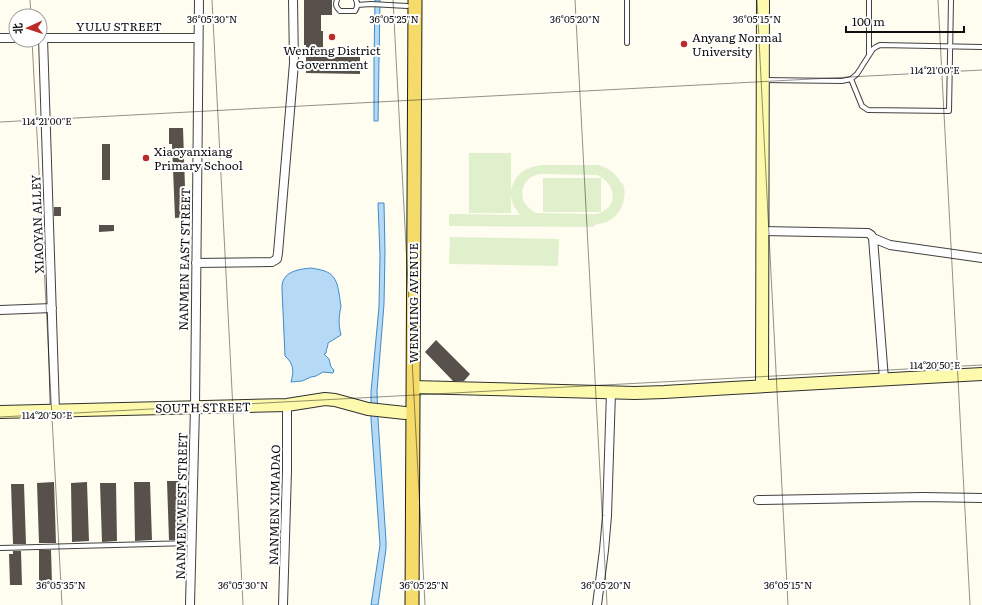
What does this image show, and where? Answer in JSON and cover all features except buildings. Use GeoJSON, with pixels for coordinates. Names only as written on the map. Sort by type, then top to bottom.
{"type":"FeatureCollection","features":[{"type":"Feature","properties":{"kind":"main road","name":"WENMING AVENUE"},"geometry":{"type":"LineString","coordinates":[[409,2],[413,387],[412,605]]}},
{"type":"Feature","properties":{"kind":"main road","name":"WENMING AVENUE"},"geometry":{"type":"LineString","coordinates":[[404,605],[409,2]]}},
{"type":"Feature","properties":{"kind":"street","name":"NANMEN EAST STREET"},"geometry":{"type":"LineString","coordinates":[[195,407],[199,0]]}},
{"type":"Feature","properties":{"kind":"street"},"geometry":{"type":"LineString","coordinates":[[196,262],[272,262],[277,259],[294,63],[293,0]]}},
{"type":"Feature","properties":{"kind":"street"},"geometry":{"type":"LineString","coordinates":[[762,386],[763,0]]}},
{"type":"Feature","properties":{"kind":"street","name":"YULU STREET"},"geometry":{"type":"LineString","coordinates":[[48,38],[198,38]]}},
{"type":"Feature","properties":{"kind":"street","name":"XIAOYAN ALLEY"},"geometry":{"type":"LineString","coordinates":[[42,48],[55,411]]}},
{"type":"Feature","properties":{"kind":"street"},"geometry":{"type":"LineString","coordinates":[[762,231],[868,233],[872,235],[873,238],[890,245],[982,258]]}},
{"type":"Feature","properties":{"kind":"street"},"geometry":{"type":"LineString","coordinates":[[873,238],[884,379]]}},
{"type":"Feature","properties":{"kind":"street"},"geometry":{"type":"LineString","coordinates":[[0,310],[52,308]]}},
{"type":"Feature","properties":{"kind":"street"},"geometry":{"type":"LineString","coordinates":[[413,387],[664,392],[982,374]]}},
{"type":"Feature","properties":{"kind":"street"},"geometry":{"type":"LineString","coordinates":[[597,605],[607,516],[611,392]]}},
{"type":"Feature","properties":{"kind":"street","name":"SOUTH STREET"},"geometry":{"type":"LineString","coordinates":[[0,412],[287,405],[325,399],[335,400],[368,410],[405,413]]}},
{"type":"Feature","properties":{"kind":"street","name":"NANMEN XIMADAO"},"geometry":{"type":"LineString","coordinates":[[283,605],[287,471],[287,405]]}},
{"type":"Feature","properties":{"kind":"street","name":"NANMEN WEST STREET"},"geometry":{"type":"LineString","coordinates":[[190,605],[195,407]]}},
{"type":"Feature","properties":{"kind":"street"},"geometry":{"type":"LineString","coordinates":[[758,500],[923,497],[982,498]]}},
{"type":"Feature","properties":{"kind":"lane"},"geometry":{"type":"LineString","coordinates":[[337,0],[336,6],[340,11],[355,11],[357,8],[356,0]]}},
{"type":"Feature","properties":{"kind":"lane"},"geometry":{"type":"LineString","coordinates":[[627,0],[627,43]]}},
{"type":"Feature","properties":{"kind":"lane"},"geometry":{"type":"LineString","coordinates":[[869,0],[869,55]]}},
{"type":"Feature","properties":{"kind":"lane"},"geometry":{"type":"LineString","coordinates":[[851,79],[862,106],[868,110],[949,111],[951,0]]}},
{"type":"Feature","properties":{"kind":"lane"},"geometry":{"type":"LineString","coordinates":[[357,5],[386,5],[409,2]]}},
{"type":"Feature","properties":{"kind":"lane"},"geometry":{"type":"LineString","coordinates":[[763,80],[842,81],[851,79],[857,74],[873,49],[880,45],[982,47]]}},
{"type":"Feature","properties":{"kind":"lane"},"geometry":{"type":"LineString","coordinates":[[0,548],[192,543]]}},
{"type":"Feature","properties":{"kind":"green space"},"geometry":{"type":"Polygon","coordinates":[[[469,153],[511,153],[511,190],[518,175],[530,168],[541,165],[599,165],[607,169],[619,179],[623,184],[625,194],[622,205],[617,214],[610,220],[594,225],[594,227],[449,226],[449,214],[520,215],[513,205],[511,196],[511,213],[469,213],[469,153]],[[539,174],[531,177],[524,186],[522,192],[524,202],[536,213],[596,214],[609,207],[613,196],[609,184],[597,175],[539,174]]]}},
{"type":"Feature","properties":{"kind":"green space"},"geometry":{"type":"Polygon","coordinates":[[[543,178],[601,178],[601,212],[543,212],[543,178]]]}},
{"type":"Feature","properties":{"kind":"green space"},"geometry":{"type":"Polygon","coordinates":[[[450,237],[559,239],[558,266],[449,264],[450,237]]]}},
{"type":"Feature","properties":{"kind":"water"},"geometry":{"type":"Polygon","coordinates":[[[375,0],[380,0],[378,121],[374,121],[375,0]]]}},
{"type":"Feature","properties":{"kind":"water"},"geometry":{"type":"Polygon","coordinates":[[[378,203],[384,203],[384,304],[377,391],[386,549],[378,605],[371,605],[380,545],[371,419],[371,392],[379,307],[380,256],[378,203]]]}},
{"type":"Feature","properties":{"kind":"water"},"geometry":{"type":"Polygon","coordinates":[[[311,268],[323,270],[331,274],[336,282],[341,306],[339,327],[341,335],[328,343],[326,353],[324,354],[329,359],[331,367],[334,370],[333,373],[323,372],[302,381],[291,382],[293,374],[292,365],[285,356],[282,284],[286,276],[296,270],[311,268]]]}},
{"type":"Feature","properties":{"kind":"place","name":"Wenfeng District Government"},"geometry":{"type":"Point","coordinates":[332,37]}},
{"type":"Feature","properties":{"kind":"place","name":"Anyang Normal University"},"geometry":{"type":"Point","coordinates":[684,44]}},
{"type":"Feature","properties":{"kind":"place","name":"Xiaoyanxiang Primary School"},"geometry":{"type":"Point","coordinates":[146,158]}}]}
